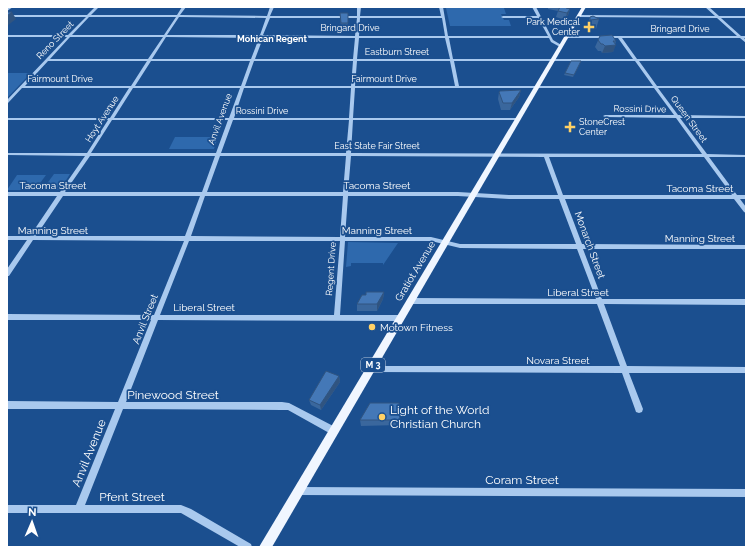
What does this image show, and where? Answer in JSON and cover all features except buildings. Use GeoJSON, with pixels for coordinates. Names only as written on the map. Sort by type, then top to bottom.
{"type":"FeatureCollection","features":[{"type":"Feature","properties":{"kind":"main road","name":"Gratiot Avenue"},"geometry":{"type":"LineString","coordinates":[[265,547],[584,7]]}},
{"type":"Feature","properties":{"kind":"street"},"geometry":{"type":"LineString","coordinates":[[7,10],[10,7]]}},
{"type":"Feature","properties":{"kind":"street","name":"Reno Street"},"geometry":{"type":"LineString","coordinates":[[7,102],[98,7]]}},
{"type":"Feature","properties":{"kind":"street","name":"Hoyt Avenue"},"geometry":{"type":"LineString","coordinates":[[7,274],[62,194],[184,7]]}},
{"type":"Feature","properties":{"kind":"street","name":"Anvil Avenue"},"geometry":{"type":"LineString","coordinates":[[187,239],[272,7]]}},
{"type":"Feature","properties":{"kind":"street","name":"Regent Drive"},"geometry":{"type":"LineString","coordinates":[[337,317],[349,154],[352,87],[359,7]]}},
{"type":"Feature","properties":{"kind":"street"},"geometry":{"type":"LineString","coordinates":[[440,7],[457,87]]}},
{"type":"Feature","properties":{"kind":"street"},"geometry":{"type":"LineString","coordinates":[[534,7],[549,37],[554,43],[561,46]]}},
{"type":"Feature","properties":{"kind":"street"},"geometry":{"type":"LineString","coordinates":[[707,7],[746,42]]}},
{"type":"Feature","properties":{"kind":"street"},"geometry":{"type":"LineString","coordinates":[[7,16],[442,16]]}},
{"type":"Feature","properties":{"kind":"street"},"geometry":{"type":"LineString","coordinates":[[579,16],[746,17]]}},
{"type":"Feature","properties":{"kind":"street"},"geometry":{"type":"LineString","coordinates":[[503,17],[539,17]]}},
{"type":"Feature","properties":{"kind":"street","name":"Bringard Drive"},"geometry":{"type":"LineString","coordinates":[[7,36],[549,37]]}},
{"type":"Feature","properties":{"kind":"street","name":"Bringard Drive"},"geometry":{"type":"LineString","coordinates":[[566,37],[746,37]]}},
{"type":"Feature","properties":{"kind":"street","name":"Queen Street"},"geometry":{"type":"LineString","coordinates":[[619,37],[746,211]]}},
{"type":"Feature","properties":{"kind":"street","name":"Eastburn Street"},"geometry":{"type":"LineString","coordinates":[[47,60],[746,60]]}},
{"type":"Feature","properties":{"kind":"street","name":"Fairmount Drive"},"geometry":{"type":"LineString","coordinates":[[22,87],[746,86]]}},
{"type":"Feature","properties":{"kind":"street","name":"Rossini Drive"},"geometry":{"type":"LineString","coordinates":[[605,116],[746,117]]}},
{"type":"Feature","properties":{"kind":"street","name":"Rossini Drive"},"geometry":{"type":"LineString","coordinates":[[7,119],[518,119]]}},
{"type":"Feature","properties":{"kind":"street","name":"East State Fair Street"},"geometry":{"type":"LineString","coordinates":[[7,154],[746,156]]}},
{"type":"Feature","properties":{"kind":"street","name":"Monarch Street"},"geometry":{"type":"LineString","coordinates":[[546,155],[639,409]]}},
{"type":"Feature","properties":{"kind":"street","name":"Tacoma Street"},"geometry":{"type":"LineString","coordinates":[[7,194],[458,194],[561,197],[746,197]]}},
{"type":"Feature","properties":{"kind":"street","name":"Manning Street"},"geometry":{"type":"LineString","coordinates":[[7,238],[431,239],[460,246],[746,247]]}},
{"type":"Feature","properties":{"kind":"street","name":"Anvil Street"},"geometry":{"type":"LineString","coordinates":[[121,406],[187,239]]}},
{"type":"Feature","properties":{"kind":"street","name":"Liberal Street"},"geometry":{"type":"LineString","coordinates":[[410,301],[746,302]]}},
{"type":"Feature","properties":{"kind":"street","name":"Liberal Street"},"geometry":{"type":"LineString","coordinates":[[7,317],[400,318]]}},
{"type":"Feature","properties":{"kind":"street","name":"Novara Street"},"geometry":{"type":"LineString","coordinates":[[370,369],[746,370]]}},
{"type":"Feature","properties":{"kind":"street","name":"Pinewood Street"},"geometry":{"type":"LineString","coordinates":[[7,405],[282,406],[289,407],[334,431]]}},
{"type":"Feature","properties":{"kind":"street","name":"Anvil Avenue"},"geometry":{"type":"LineString","coordinates":[[79,509],[121,406]]}},
{"type":"Feature","properties":{"kind":"street","name":"Coram Street"},"geometry":{"type":"LineString","coordinates":[[298,491],[746,493]]}},
{"type":"Feature","properties":{"kind":"street","name":"Pfent Street"},"geometry":{"type":"LineString","coordinates":[[7,509],[180,509],[188,512],[248,547]]}},
{"type":"Feature","properties":{"kind":"shaded area"},"geometry":{"type":"Polygon","coordinates":[[[446,8],[504,8],[506,14],[501,14],[504,20],[509,20],[511,26],[450,26],[446,8]]]}},
{"type":"Feature","properties":{"kind":"shaded area"},"geometry":{"type":"Polygon","coordinates":[[[7,73],[31,73],[7,98],[7,73]]]}},
{"type":"Feature","properties":{"kind":"shaded area"},"geometry":{"type":"Polygon","coordinates":[[[175,137],[218,137],[214,149],[169,149],[175,137]]]}},
{"type":"Feature","properties":{"kind":"shaded area"},"geometry":{"type":"Polygon","coordinates":[[[54,174],[70,174],[60,190],[43,189],[54,174]]]}},
{"type":"Feature","properties":{"kind":"shaded area"},"geometry":{"type":"Polygon","coordinates":[[[17,175],[46,175],[35,190],[7,190],[17,175]]]}},
{"type":"Feature","properties":{"kind":"shaded area"},"geometry":{"type":"Polygon","coordinates":[[[348,242],[398,243],[383,265],[383,263],[351,263],[351,266],[346,267],[348,242]]]}},
{"type":"Feature","properties":{"kind":"place","name":"Park Medical Center"},"geometry":{"type":"Point","coordinates":[589,27]}},
{"type":"Feature","properties":{"kind":"place","name":"StoneCrest Center"},"geometry":{"type":"Point","coordinates":[570,127]}},
{"type":"Feature","properties":{"kind":"place","name":"Motown Fitness"},"geometry":{"type":"Point","coordinates":[372,327]}},
{"type":"Feature","properties":{"kind":"place","name":"Light of the World Christian Church"},"geometry":{"type":"Point","coordinates":[382,417]}},
{"type":"Feature","properties":{"kind":"district","name":"Mohican Regent"},"geometry":{"type":"Point","coordinates":[272,39]}}]}
